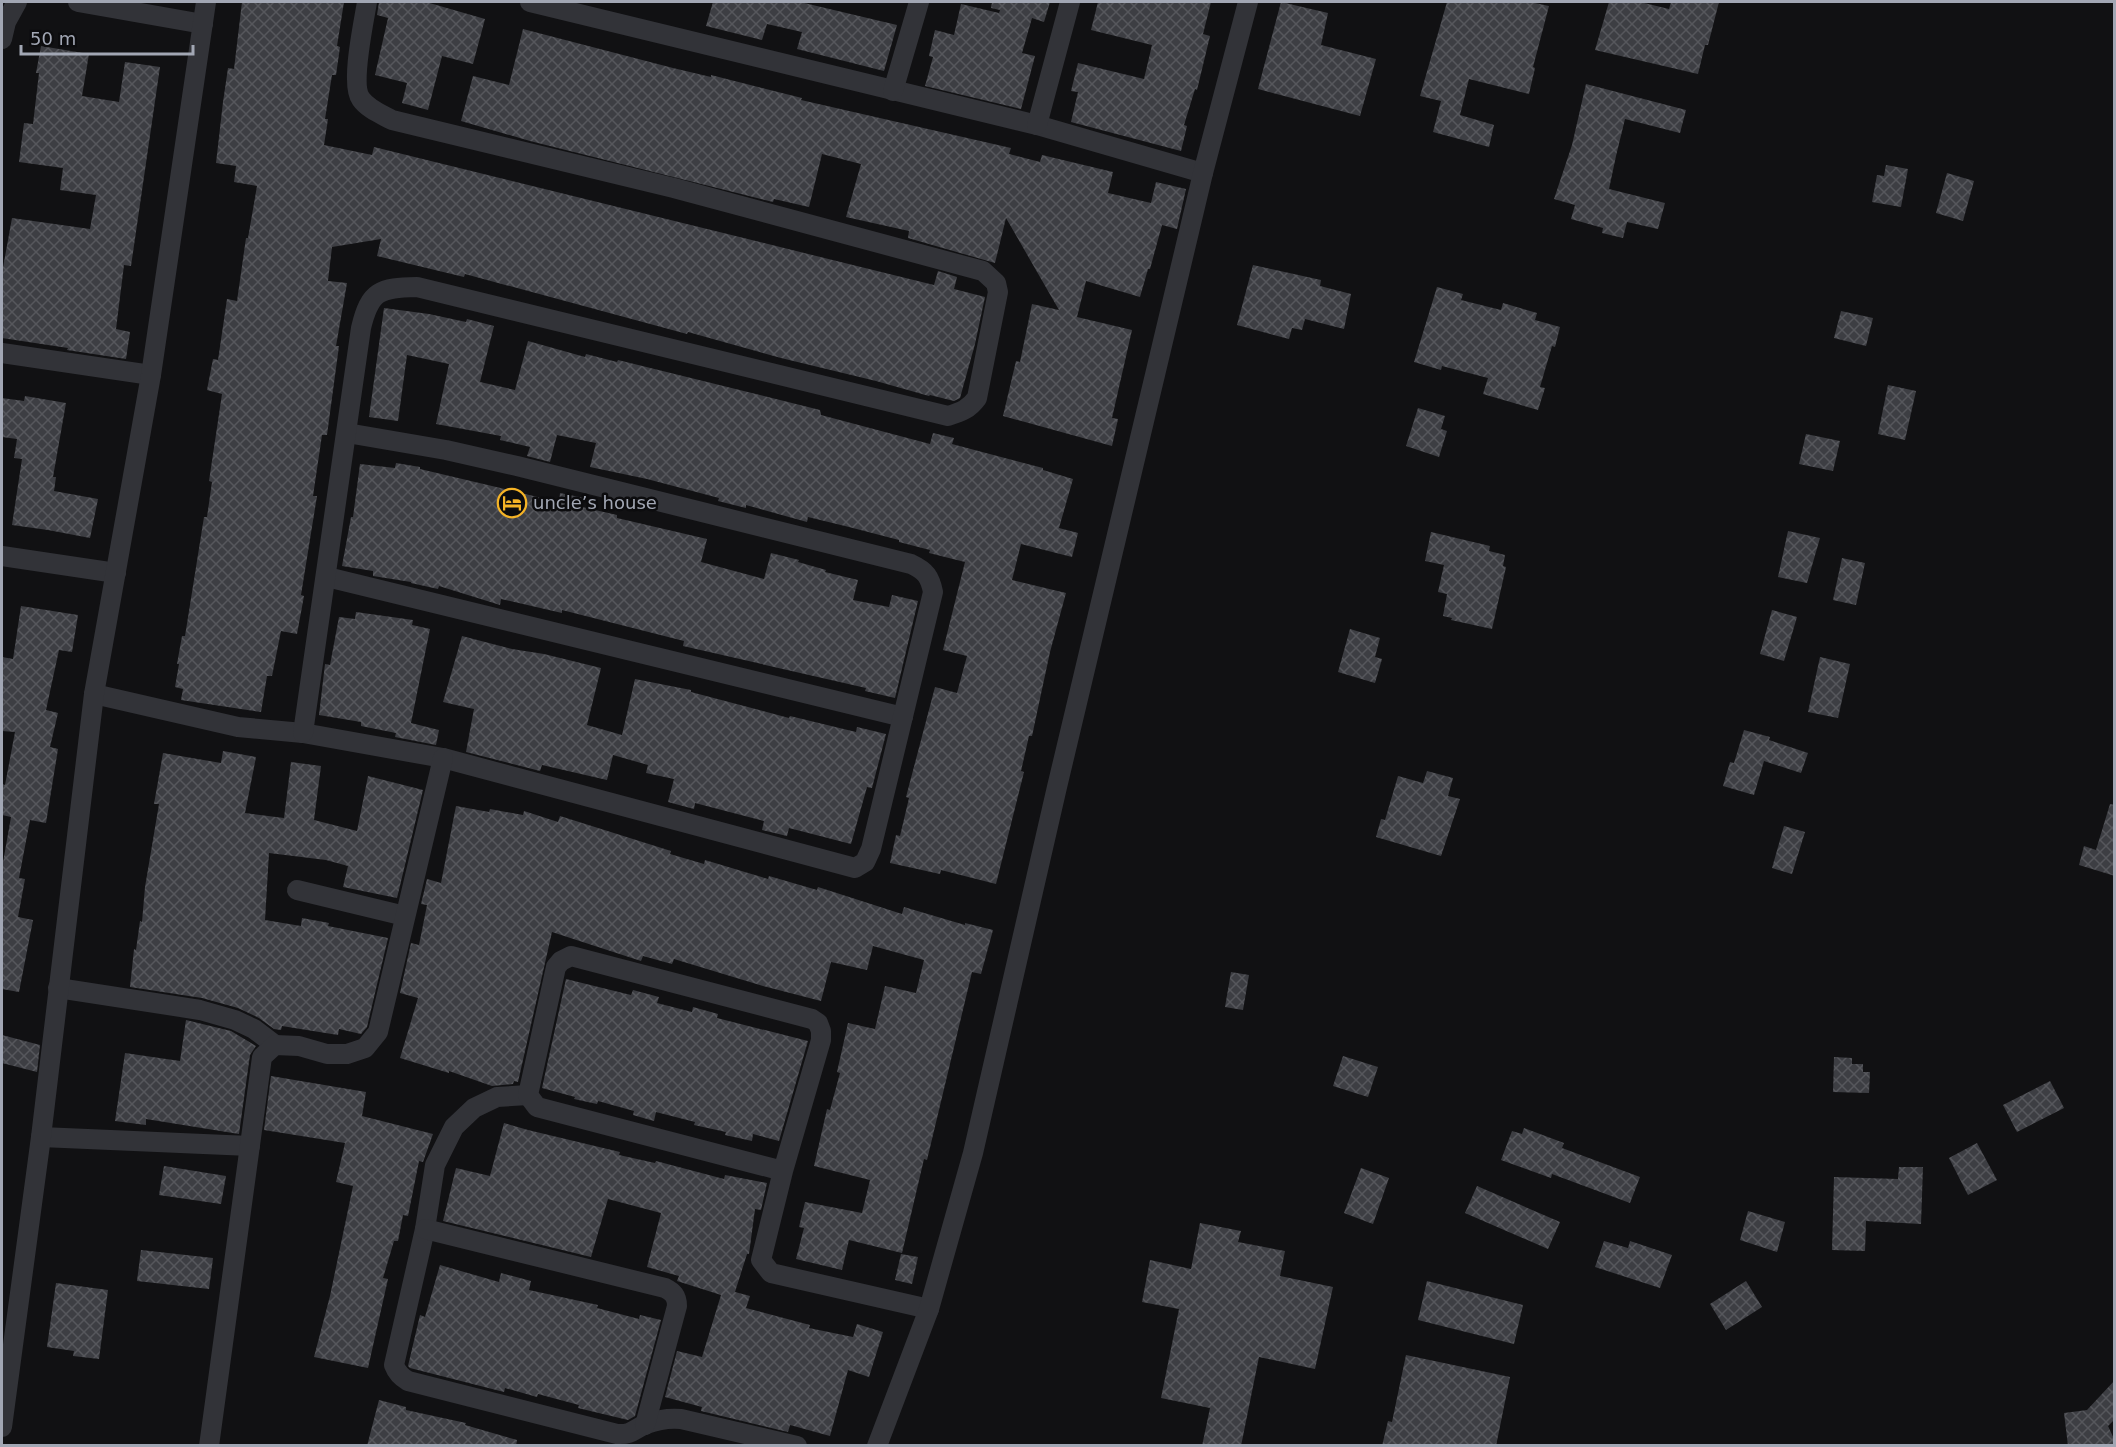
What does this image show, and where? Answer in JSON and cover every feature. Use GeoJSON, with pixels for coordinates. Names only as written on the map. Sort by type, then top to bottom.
{"type":"FeatureCollection","features":[{"type":"Feature","properties":{"kind":"street"},"geometry":{"type":"LineString","coordinates":[[2,39],[6,21],[17,2]]}},
{"type":"Feature","properties":{"kind":"street"},"geometry":{"type":"LineString","coordinates":[[78,2],[203,24]]}},
{"type":"Feature","properties":{"kind":"street"},"geometry":{"type":"LineString","coordinates":[[2,1427],[41,1137],[94,694],[151,375],[206,2]]}},
{"type":"Feature","properties":{"kind":"street"},"geometry":{"type":"LineString","coordinates":[[303,733],[361,328],[366,309],[378,292],[417,287],[948,416],[970,407],[976,398],[998,292],[996,283],[983,271],[674,188],[392,120],[372,110],[359,98],[356,80],[367,2]]}},
{"type":"Feature","properties":{"kind":"street"},"geometry":{"type":"LineString","coordinates":[[530,2],[1037,125],[1203,173]]}},
{"type":"Feature","properties":{"kind":"street"},"geometry":{"type":"LineString","coordinates":[[893,91],[919,2]]}},
{"type":"Feature","properties":{"kind":"street"},"geometry":{"type":"LineString","coordinates":[[1037,125],[1070,2]]}},
{"type":"Feature","properties":{"kind":"street"},"geometry":{"type":"LineString","coordinates":[[877,1446],[929,1309],[973,1153],[1057,787],[1203,173],[1248,2]]}},
{"type":"Feature","properties":{"kind":"street"},"geometry":{"type":"LineString","coordinates":[[2,353],[151,375]]}},
{"type":"Feature","properties":{"kind":"street"},"geometry":{"type":"LineString","coordinates":[[94,694],[238,727],[303,733],[442,758],[855,868],[865,862],[871,849],[933,592],[931,580],[924,570],[900,561],[517,466],[446,450],[347,433]]}},
{"type":"Feature","properties":{"kind":"street"},"geometry":{"type":"LineString","coordinates":[[2,556],[116,573]]}},
{"type":"Feature","properties":{"kind":"street"},"geometry":{"type":"LineString","coordinates":[[327,577],[903,717]]}},
{"type":"Feature","properties":{"kind":"street"},"geometry":{"type":"LineString","coordinates":[[58,988],[200,1010],[235,1020],[254,1029],[275,1045],[298,1046],[327,1054],[347,1054],[365,1048],[378,1032],[442,758]]}},
{"type":"Feature","properties":{"kind":"street"},"geometry":{"type":"LineString","coordinates":[[297,890],[405,916]]}},
{"type":"Feature","properties":{"kind":"street"},"geometry":{"type":"LineString","coordinates":[[783,1171],[537,1107],[528,1095],[556,967],[561,961],[571,956],[812,1019],[819,1023],[821,1040],[783,1171],[761,1260],[771,1273],[929,1309]]}},
{"type":"Feature","properties":{"kind":"street"},"geometry":{"type":"LineString","coordinates":[[209,1446],[262,1058],[275,1045]]}},
{"type":"Feature","properties":{"kind":"street"},"geometry":{"type":"LineString","coordinates":[[528,1095],[497,1097],[474,1108],[454,1127],[435,1166],[425,1229],[394,1365],[401,1377],[408,1381],[617,1434],[627,1434],[645,1425],[671,1418],[797,1446]]}},
{"type":"Feature","properties":{"kind":"street"},"geometry":{"type":"LineString","coordinates":[[41,1137],[250,1146]]}},
{"type":"Feature","properties":{"kind":"street"},"geometry":{"type":"LineString","coordinates":[[425,1229],[664,1288],[672,1292],[677,1298],[677,1306],[645,1425]]}},
{"type":"Feature","properties":{"kind":"building"},"geometry":{"type":"Polygon","coordinates":[[[242,2],[344,2],[337,46],[340,47],[336,75],[332,75],[325,119],[328,119],[324,145],[372,155],[374,147],[934,285],[938,271],[957,277],[954,289],[985,297],[960,398],[954,401],[929,396],[465,274],[464,277],[377,256],[381,239],[332,247],[328,281],[347,283],[336,346],[339,346],[327,435],[322,435],[313,496],[317,496],[297,634],[281,631],[272,676],[267,676],[261,712],[181,700],[183,689],[175,687],[179,664],[177,664],[182,636],[185,636],[204,517],[207,517],[212,482],[209,481],[222,394],[207,390],[213,359],[218,360],[227,299],[237,301],[246,238],[248,238],[257,186],[234,182],[236,166],[216,163],[228,68],[234,69],[242,2]]]}},
{"type":"Feature","properties":{"kind":"building"},"geometry":{"type":"Polygon","coordinates":[[[379,2],[426,2],[485,19],[473,64],[442,56],[428,110],[402,103],[407,83],[375,75],[388,18],[377,15],[379,2]]]}},
{"type":"Feature","properties":{"kind":"building"},"geometry":{"type":"Polygon","coordinates":[[[713,2],[800,2],[897,25],[884,71],[797,49],[802,32],[767,24],[762,40],[706,26],[713,2]]]}},
{"type":"Feature","properties":{"kind":"building"},"geometry":{"type":"Polygon","coordinates":[[[992,2],[1050,2],[1044,22],[1032,18],[1022,53],[1035,56],[1021,109],[925,86],[933,57],[929,56],[935,30],[954,35],[961,4],[999,13],[1000,10],[991,8],[992,2]]]}},
{"type":"Feature","properties":{"kind":"building"},"geometry":{"type":"Polygon","coordinates":[[[1098,2],[1211,2],[1203,34],[1210,36],[1197,90],[1195,89],[1184,125],[1187,126],[1181,151],[1071,122],[1078,92],[1071,91],[1078,63],[1144,79],[1152,45],[1091,30],[1098,2]]]}},
{"type":"Feature","properties":{"kind":"building"},"geometry":{"type":"Polygon","coordinates":[[[1281,2],[1328,13],[1321,45],[1376,59],[1360,116],[1258,89],[1281,2]]]}},
{"type":"Feature","properties":{"kind":"building"},"geometry":{"type":"Polygon","coordinates":[[[1447,2],[1530,2],[1549,6],[1533,67],[1535,68],[1529,94],[1469,79],[1460,115],[1494,125],[1489,147],[1433,132],[1441,101],[1420,96],[1447,2]]]}},
{"type":"Feature","properties":{"kind":"building"},"geometry":{"type":"Polygon","coordinates":[[[1609,2],[1640,2],[1669,9],[1671,2],[1719,2],[1698,74],[1595,50],[1609,2]]]}},
{"type":"Feature","properties":{"kind":"building"},"geometry":{"type":"Polygon","coordinates":[[[523,29],[673,68],[802,98],[801,100],[1011,148],[1009,154],[1040,162],[1042,155],[1113,172],[1108,193],[1151,203],[1156,182],[1186,189],[1177,229],[1162,225],[1140,297],[1086,281],[1077,317],[1132,330],[1112,418],[1118,419],[1112,446],[1003,416],[1016,361],[1020,362],[1032,304],[1059,310],[1006,218],[995,263],[908,238],[909,231],[846,217],[861,164],[822,154],[809,207],[774,199],[773,202],[530,141],[461,121],[473,76],[509,85],[523,29]]]}},
{"type":"Feature","properties":{"kind":"building"},"geometry":{"type":"Polygon","coordinates":[[[41,46],[89,54],[82,96],[119,102],[125,62],[160,67],[131,266],[124,265],[116,329],[130,332],[126,359],[2,338],[2,273],[12,218],[90,229],[96,195],[60,190],[63,168],[19,162],[24,123],[33,124],[39,73],[36,73],[41,46]]]}},
{"type":"Feature","properties":{"kind":"building"},"geometry":{"type":"Polygon","coordinates":[[[1586,84],[1686,110],[1680,133],[1625,119],[1616,156],[1609,189],[1665,203],[1658,229],[1627,222],[1623,238],[1602,233],[1603,228],[1571,219],[1575,205],[1554,199],[1572,145],[1586,84]]]}},
{"type":"Feature","properties":{"kind":"building"},"geometry":{"type":"Polygon","coordinates":[[[1886,165],[1908,169],[1901,207],[1872,202],[1877,175],[1884,176],[1886,165]]]}},
{"type":"Feature","properties":{"kind":"building"},"geometry":{"type":"Polygon","coordinates":[[[1947,173],[1974,181],[1963,221],[1936,213],[1947,173]]]}},
{"type":"Feature","properties":{"kind":"building"},"geometry":{"type":"Polygon","coordinates":[[[1253,265],[1321,280],[1320,286],[1351,294],[1344,329],[1305,319],[1302,330],[1292,328],[1289,339],[1237,325],[1253,265]]]}},
{"type":"Feature","properties":{"kind":"building"},"geometry":{"type":"Polygon","coordinates":[[[1437,287],[1463,294],[1461,300],[1501,310],[1503,303],[1537,313],[1535,320],[1560,327],[1540,387],[1545,388],[1538,410],[1483,394],[1488,378],[1442,366],[1441,370],[1414,362],[1437,287]]]}},
{"type":"Feature","properties":{"kind":"building"},"geometry":{"type":"Polygon","coordinates":[[[384,308],[466,322],[467,319],[494,326],[480,382],[515,390],[528,341],[585,357],[586,354],[617,362],[618,360],[820,410],[821,415],[930,444],[933,433],[954,438],[952,444],[1043,468],[1043,470],[1073,479],[1059,528],[1078,533],[1072,557],[1021,544],[1012,580],[1066,593],[1050,652],[1032,736],[1029,736],[1021,771],[1024,772],[996,884],[941,870],[940,874],[890,863],[896,835],[900,836],[909,798],[906,797],[935,687],[957,693],[967,656],[943,650],[965,562],[929,553],[930,550],[899,542],[899,540],[849,527],[808,517],[807,522],[746,505],[746,508],[718,501],[719,498],[647,479],[590,467],[596,443],[557,435],[550,462],[527,456],[530,447],[500,440],[501,436],[436,424],[449,364],[407,355],[398,421],[369,417],[384,308]]]}},
{"type":"Feature","properties":{"kind":"building"},"geometry":{"type":"Polygon","coordinates":[[[1841,311],[1873,318],[1866,346],[1834,338],[1841,311]]]}},
{"type":"Feature","properties":{"kind":"building"},"geometry":{"type":"Polygon","coordinates":[[[1888,385],[1916,391],[1905,440],[1878,434],[1888,385]]]}},
{"type":"Feature","properties":{"kind":"building"},"geometry":{"type":"Polygon","coordinates":[[[25,396],[66,403],[53,477],[56,477],[54,491],[98,499],[90,538],[12,525],[22,459],[14,458],[17,439],[2,437],[2,398],[24,401],[25,396]]]}},
{"type":"Feature","properties":{"kind":"building"},"geometry":{"type":"Polygon","coordinates":[[[1418,408],[1445,416],[1441,429],[1447,431],[1439,457],[1406,446],[1418,408]]]}},
{"type":"Feature","properties":{"kind":"building"},"geometry":{"type":"Polygon","coordinates":[[[1806,434],[1840,441],[1833,471],[1799,464],[1806,434]]]}},
{"type":"Feature","properties":{"kind":"building"},"geometry":{"type":"Polygon","coordinates":[[[396,463],[559,502],[560,493],[584,498],[582,507],[617,515],[617,518],[707,539],[701,562],[764,579],[771,553],[799,560],[798,562],[826,570],[825,572],[858,580],[853,600],[889,607],[892,595],[918,601],[895,698],[865,691],[866,688],[683,646],[684,641],[562,610],[562,613],[501,599],[500,605],[439,586],[438,589],[373,576],[373,571],[342,566],[351,517],[353,517],[360,464],[395,468],[396,463]]]}},
{"type":"Feature","properties":{"kind":"building"},"geometry":{"type":"Polygon","coordinates":[[[1788,531],[1820,538],[1807,583],[1778,577],[1788,531]]]}},
{"type":"Feature","properties":{"kind":"building"},"geometry":{"type":"Polygon","coordinates":[[[1431,532],[1490,546],[1489,551],[1505,555],[1503,566],[1506,567],[1492,629],[1451,620],[1452,618],[1443,616],[1447,594],[1438,592],[1444,565],[1425,561],[1431,532]]]}},
{"type":"Feature","properties":{"kind":"building"},"geometry":{"type":"Polygon","coordinates":[[[1842,558],[1865,563],[1856,605],[1833,600],[1842,558]]]}},
{"type":"Feature","properties":{"kind":"building"},"geometry":{"type":"Polygon","coordinates":[[[21,606],[78,615],[72,652],[59,650],[46,710],[58,713],[50,747],[58,749],[46,823],[30,820],[19,878],[25,879],[18,917],[33,920],[19,992],[2,989],[2,868],[11,817],[2,815],[2,784],[5,785],[15,732],[2,731],[2,657],[13,659],[21,606]]]}},
{"type":"Feature","properties":{"kind":"building"},"geometry":{"type":"Polygon","coordinates":[[[1772,610],[1797,617],[1784,661],[1760,654],[1772,610]]]}},
{"type":"Feature","properties":{"kind":"building"},"geometry":{"type":"Polygon","coordinates":[[[356,612],[413,620],[412,625],[430,629],[411,723],[439,730],[436,745],[395,737],[396,733],[361,726],[361,722],[319,715],[325,664],[330,665],[339,617],[355,619],[356,612]]]}},
{"type":"Feature","properties":{"kind":"building"},"geometry":{"type":"Polygon","coordinates":[[[1350,629],[1380,638],[1375,657],[1382,659],[1375,683],[1338,672],[1350,629]]]}},
{"type":"Feature","properties":{"kind":"building"},"geometry":{"type":"Polygon","coordinates":[[[462,636],[601,668],[587,725],[622,735],[635,679],[691,690],[691,692],[789,718],[790,716],[856,732],[857,727],[886,734],[872,788],[867,787],[851,844],[789,828],[787,836],[762,830],[764,821],[695,803],[694,809],[668,802],[674,779],[646,773],[648,765],[613,755],[607,780],[542,765],[540,771],[466,752],[474,709],[443,702],[462,636]]]}},
{"type":"Feature","properties":{"kind":"building"},"geometry":{"type":"Polygon","coordinates":[[[1820,657],[1850,664],[1838,718],[1808,712],[1820,657]]]}},
{"type":"Feature","properties":{"kind":"building"},"geometry":{"type":"Polygon","coordinates":[[[1744,730],[1770,737],[1769,740],[1808,753],[1801,773],[1764,761],[1754,795],[1723,786],[1730,762],[1734,763],[1744,730]]]}},
{"type":"Feature","properties":{"kind":"building"},"geometry":{"type":"Polygon","coordinates":[[[223,751],[256,757],[245,813],[284,818],[291,762],[321,766],[314,820],[357,831],[368,776],[423,790],[397,898],[343,887],[348,866],[326,860],[269,853],[265,920],[301,926],[302,918],[329,923],[328,926],[388,938],[367,1027],[361,1034],[339,1029],[338,1035],[282,1026],[281,1030],[274,1029],[259,1018],[238,1008],[202,998],[130,987],[134,949],[136,950],[140,921],[142,922],[145,887],[159,804],[154,804],[163,753],[221,763],[223,751]]]}},
{"type":"Feature","properties":{"kind":"building"},"geometry":{"type":"Polygon","coordinates":[[[1427,771],[1453,778],[1448,796],[1460,799],[1441,856],[1376,837],[1381,819],[1385,820],[1398,776],[1423,783],[1427,771]]]}},
{"type":"Feature","properties":{"kind":"building"},"geometry":{"type":"Polygon","coordinates":[[[2110,804],[2115,805],[2115,876],[2079,865],[2084,846],[2096,850],[2110,804]]]}},
{"type":"Feature","properties":{"kind":"building"},"geometry":{"type":"Polygon","coordinates":[[[456,806],[523,815],[524,811],[558,822],[560,816],[671,851],[670,854],[704,864],[705,860],[768,879],[769,876],[817,890],[818,887],[902,914],[904,907],[965,925],[965,923],[993,930],[981,974],[972,972],[902,1253],[849,1240],[842,1270],[796,1259],[804,1228],[799,1227],[805,1202],[862,1213],[870,1180],[814,1166],[827,1109],[830,1110],[840,1073],[837,1072],[848,1023],[875,1029],[885,986],[916,993],[924,960],[873,946],[867,970],[831,962],[821,1001],[674,959],[672,964],[643,956],[641,961],[552,932],[518,1082],[492,1086],[449,1071],[449,1073],[400,1058],[418,998],[400,993],[411,943],[419,945],[427,905],[421,904],[427,879],[441,883],[456,806]]]}},
{"type":"Feature","properties":{"kind":"building"},"geometry":{"type":"Polygon","coordinates":[[[1784,826],[1805,832],[1792,874],[1772,868],[1784,826]]]}},
{"type":"Feature","properties":{"kind":"building"},"geometry":{"type":"Polygon","coordinates":[[[1231,972],[1249,975],[1243,1010],[1225,1007],[1231,972]]]}},
{"type":"Feature","properties":{"kind":"building"},"geometry":{"type":"Polygon","coordinates":[[[566,979],[631,995],[633,990],[659,997],[657,1003],[692,1012],[693,1007],[718,1014],[717,1018],[808,1041],[779,1141],[753,1134],[752,1141],[725,1135],[726,1132],[694,1125],[695,1122],[656,1112],[654,1121],[633,1115],[634,1111],[598,1101],[597,1104],[574,1099],[575,1097],[542,1088],[566,979]]]}},
{"type":"Feature","properties":{"kind":"building"},"geometry":{"type":"Polygon","coordinates":[[[186,1020],[231,1031],[256,1046],[250,1055],[239,1134],[146,1119],[146,1125],[115,1121],[125,1053],[180,1061],[186,1020]]]}},
{"type":"Feature","properties":{"kind":"building"},"geometry":{"type":"Polygon","coordinates":[[[2,1035],[40,1045],[37,1072],[2,1063],[2,1035]]]}},
{"type":"Feature","properties":{"kind":"building"},"geometry":{"type":"Polygon","coordinates":[[[1343,1056],[1378,1067],[1368,1097],[1333,1086],[1343,1056]]]}},
{"type":"Feature","properties":{"kind":"building"},"geometry":{"type":"Polygon","coordinates":[[[1834,1057],[1852,1058],[1852,1064],[1863,1064],[1863,1072],[1870,1072],[1869,1093],[1833,1092],[1834,1057]]]}},
{"type":"Feature","properties":{"kind":"building"},"geometry":{"type":"Polygon","coordinates":[[[271,1076],[366,1092],[362,1116],[433,1134],[423,1162],[419,1161],[408,1216],[403,1215],[398,1241],[394,1241],[383,1278],[388,1279],[368,1368],[314,1357],[330,1296],[353,1186],[336,1182],[345,1143],[264,1130],[271,1076]]]}},
{"type":"Feature","properties":{"kind":"building"},"geometry":{"type":"Polygon","coordinates":[[[2050,1081],[2064,1108],[2017,1132],[2003,1105],[2050,1081]]]}},
{"type":"Feature","properties":{"kind":"building"},"geometry":{"type":"Polygon","coordinates":[[[504,1123],[620,1152],[619,1155],[655,1163],[656,1161],[724,1179],[725,1175],[767,1183],[761,1210],[755,1209],[749,1254],[747,1254],[735,1292],[750,1296],[746,1308],[810,1325],[809,1328],[853,1337],[857,1324],[883,1332],[869,1377],[848,1370],[830,1436],[790,1425],[788,1432],[701,1411],[702,1407],[665,1397],[677,1351],[702,1357],[721,1295],[677,1281],[679,1276],[647,1267],[661,1213],[608,1199],[591,1257],[443,1221],[456,1168],[490,1176],[504,1123]]]}},
{"type":"Feature","properties":{"kind":"building"},"geometry":{"type":"Polygon","coordinates":[[[1524,1128],[1564,1143],[1562,1148],[1640,1177],[1630,1203],[1552,1174],[1551,1178],[1501,1160],[1512,1131],[1522,1134],[1524,1128]]]}},
{"type":"Feature","properties":{"kind":"building"},"geometry":{"type":"Polygon","coordinates":[[[1977,1143],[1997,1180],[1968,1195],[1949,1158],[1977,1143]]]}},
{"type":"Feature","properties":{"kind":"building"},"geometry":{"type":"Polygon","coordinates":[[[164,1166],[226,1176],[221,1204],[159,1195],[164,1166]]]}},
{"type":"Feature","properties":{"kind":"building"},"geometry":{"type":"Polygon","coordinates":[[[1899,1167],[1923,1167],[1921,1224],[1866,1221],[1865,1251],[1832,1250],[1834,1177],[1898,1179],[1899,1167]]]}},
{"type":"Feature","properties":{"kind":"building"},"geometry":{"type":"Polygon","coordinates":[[[1361,1168],[1389,1178],[1373,1224],[1344,1213],[1361,1168]]]}},
{"type":"Feature","properties":{"kind":"building"},"geometry":{"type":"Polygon","coordinates":[[[1477,1186],[1560,1222],[1548,1249],[1465,1213],[1477,1186]]]}},
{"type":"Feature","properties":{"kind":"building"},"geometry":{"type":"Polygon","coordinates":[[[1748,1211],[1785,1222],[1777,1252],[1740,1240],[1748,1211]]]}},
{"type":"Feature","properties":{"kind":"building"},"geometry":{"type":"Polygon","coordinates":[[[1200,1223],[1241,1231],[1238,1242],[1285,1251],[1280,1276],[1333,1287],[1315,1369],[1259,1357],[1241,1446],[1202,1446],[1210,1408],[1161,1398],[1179,1309],[1142,1302],[1150,1260],[1191,1269],[1200,1223]]]}},
{"type":"Feature","properties":{"kind":"building"},"geometry":{"type":"Polygon","coordinates":[[[1604,1241],[1628,1248],[1630,1241],[1672,1255],[1660,1288],[1595,1267],[1604,1241]]]}},
{"type":"Feature","properties":{"kind":"building"},"geometry":{"type":"Polygon","coordinates":[[[141,1250],[213,1258],[209,1289],[137,1281],[141,1250]]]}},
{"type":"Feature","properties":{"kind":"building"},"geometry":{"type":"Polygon","coordinates":[[[901,1254],[918,1257],[912,1284],[895,1280],[901,1254]]]}},
{"type":"Feature","properties":{"kind":"building"},"geometry":{"type":"Polygon","coordinates":[[[440,1265],[499,1282],[501,1273],[531,1281],[529,1290],[598,1305],[597,1308],[639,1319],[640,1315],[661,1320],[635,1416],[628,1420],[578,1408],[579,1405],[538,1394],[537,1397],[505,1388],[504,1392],[410,1368],[408,1366],[420,1315],[425,1317],[440,1265]]]}},
{"type":"Feature","properties":{"kind":"building"},"geometry":{"type":"Polygon","coordinates":[[[1427,1281],[1523,1305],[1514,1344],[1418,1320],[1427,1281]]]}},
{"type":"Feature","properties":{"kind":"building"},"geometry":{"type":"Polygon","coordinates":[[[1746,1281],[1762,1307],[1726,1330],[1710,1304],[1746,1281]]]}},
{"type":"Feature","properties":{"kind":"building"},"geometry":{"type":"Polygon","coordinates":[[[56,1283],[108,1290],[99,1359],[73,1356],[74,1351],[47,1347],[56,1283]]]}},
{"type":"Feature","properties":{"kind":"building"},"geometry":{"type":"Polygon","coordinates":[[[1406,1355],[1510,1377],[1496,1446],[1382,1446],[1388,1421],[1392,1422],[1406,1355]]]}},
{"type":"Feature","properties":{"kind":"building"},"geometry":{"type":"Polygon","coordinates":[[[2115,1380],[2115,1419],[2108,1426],[2115,1446],[2068,1446],[2064,1413],[2087,1410],[2115,1380]]]}},
{"type":"Feature","properties":{"kind":"building"},"geometry":{"type":"Polygon","coordinates":[[[379,1400],[406,1407],[406,1410],[466,1423],[465,1425],[517,1440],[516,1446],[367,1446],[379,1400]]]}},
{"type":"Feature","properties":{"kind":"place","name":"uncle’s house"},"geometry":{"type":"Point","coordinates":[512,503]}}]}
